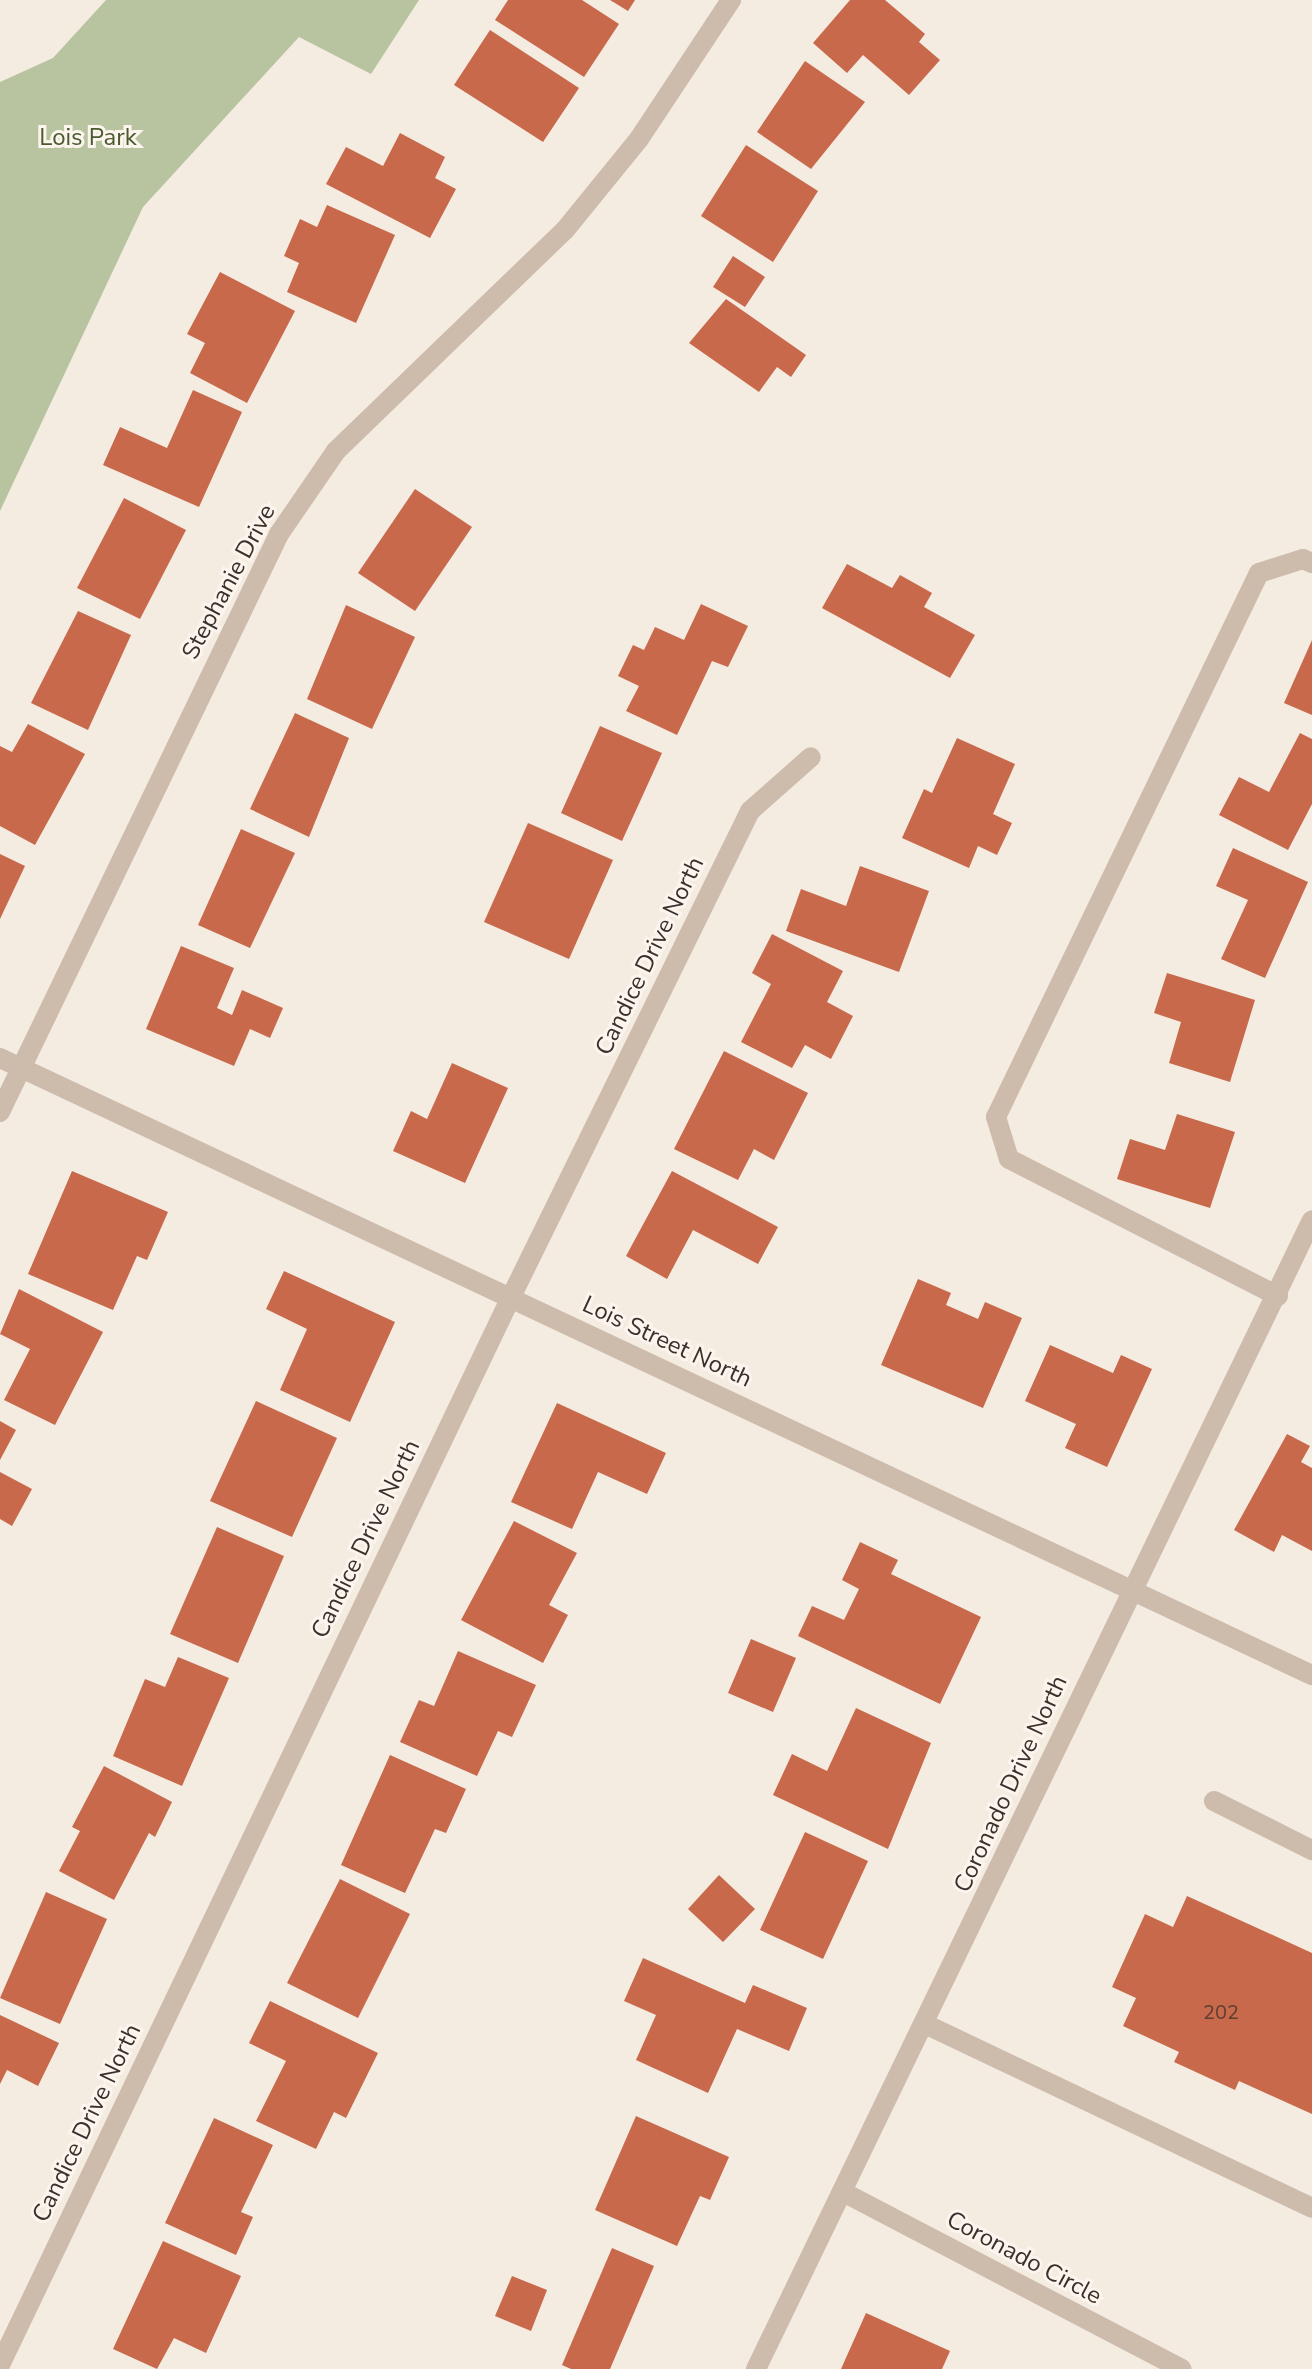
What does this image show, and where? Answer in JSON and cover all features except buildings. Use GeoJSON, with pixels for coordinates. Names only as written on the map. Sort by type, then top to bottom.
{"type":"FeatureCollection","features":[{"type":"Feature","properties":{"kind":"street","name":"Stephanie Drive"},"geometry":{"type":"LineString","coordinates":[[0,1112],[279,534],[336,451],[565,230],[639,139],[731,0]]}},
{"type":"Feature","properties":{"kind":"street"},"geometry":{"type":"LineString","coordinates":[[1278,1296],[1009,1159],[996,1117],[1259,573],[1303,559],[1312,563]]}},
{"type":"Feature","properties":{"kind":"street","name":"Candice Drive North"},"geometry":{"type":"LineString","coordinates":[[0,2365],[511,1297],[750,811],[811,757]]}},
{"type":"Feature","properties":{"kind":"street","name":"Lois Street North"},"geometry":{"type":"LineString","coordinates":[[0,1058],[1312,1675]]}},
{"type":"Feature","properties":{"kind":"street","name":"Coronado Drive North"},"geometry":{"type":"LineString","coordinates":[[756,2369],[927,2025],[1132,1588],[1278,1296],[1312,1220]]}},
{"type":"Feature","properties":{"kind":"street"},"geometry":{"type":"LineString","coordinates":[[1214,1801],[1312,1850]]}},
{"type":"Feature","properties":{"kind":"street"},"geometry":{"type":"LineString","coordinates":[[927,2025],[1312,2208]]}},
{"type":"Feature","properties":{"kind":"street","name":"Coronado Circle"},"geometry":{"type":"LineString","coordinates":[[843,2192],[1181,2369]]}},
{"type":"Feature","properties":{"kind":"green space","name":"Lois Park"},"geometry":{"type":"Polygon","coordinates":[[[106,0],[419,0],[371,74],[299,37],[143,207],[0,511],[0,82],[53,58],[106,0]]]}}]}
